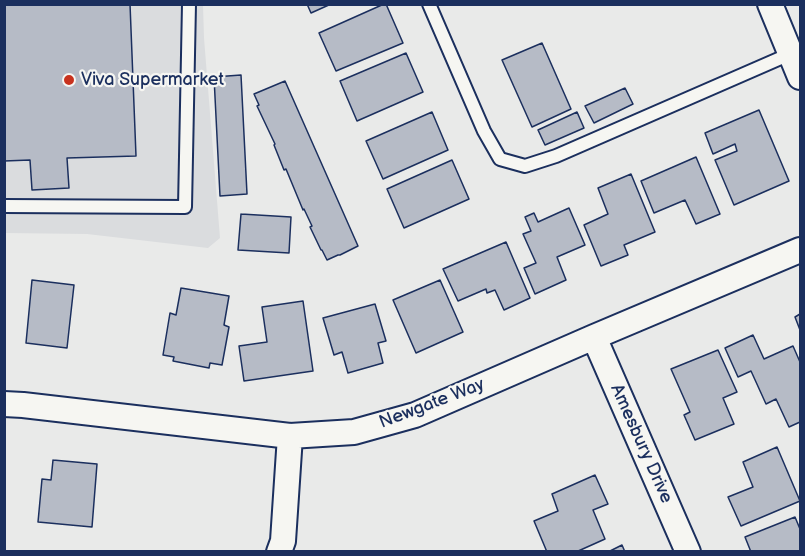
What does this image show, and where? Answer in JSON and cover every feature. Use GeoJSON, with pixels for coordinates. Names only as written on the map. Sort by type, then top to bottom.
{"type":"FeatureCollection","features":[{"type":"Feature","properties":{"kind":"street"},"geometry":{"type":"LineString","coordinates":[[770,5],[801,78]]}},
{"type":"Feature","properties":{"kind":"street","name":"Newgate Way"},"geometry":{"type":"LineString","coordinates":[[4,404],[290,436],[354,432],[416,415],[801,250]]}},
{"type":"Feature","properties":{"kind":"street","name":"Amesbury Drive"},"geometry":{"type":"LineString","coordinates":[[594,337],[688,552]]}},
{"type":"Feature","properties":{"kind":"street"},"geometry":{"type":"LineString","coordinates":[[279,552],[283,541],[290,436]]}},
{"type":"Feature","properties":{"kind":"lane"},"geometry":{"type":"LineString","coordinates":[[4,206],[184,207],[189,4]]}},
{"type":"Feature","properties":{"kind":"lane"},"geometry":{"type":"LineString","coordinates":[[429,4],[484,131],[500,159],[525,166],[556,156],[790,54]]}},
{"type":"Feature","properties":{"kind":"shaded area"},"geometry":{"type":"Polygon","coordinates":[[[5,5],[203,5],[220,238],[208,248],[87,234],[5,233],[5,5]]]}},
{"type":"Feature","properties":{"kind":"building","name":"Viva Supermarket"},"geometry":{"type":"Polygon","coordinates":[[[4,4],[130,4],[136,156],[67,158],[69,188],[32,190],[30,160],[4,161],[4,4]]]}},
{"type":"Feature","properties":{"kind":"building"},"geometry":{"type":"Polygon","coordinates":[[[307,4],[331,4],[311,13],[307,4]]]}},
{"type":"Feature","properties":{"kind":"building"},"geometry":{"type":"Polygon","coordinates":[[[384,4],[403,43],[336,71],[319,33],[384,4]]]}},
{"type":"Feature","properties":{"kind":"building"},"geometry":{"type":"Polygon","coordinates":[[[542,43],[571,109],[532,127],[502,60],[542,43]]]}},
{"type":"Feature","properties":{"kind":"building"},"geometry":{"type":"Polygon","coordinates":[[[406,53],[423,92],[357,121],[340,81],[406,53]]]}},
{"type":"Feature","properties":{"kind":"building"},"geometry":{"type":"Polygon","coordinates":[[[241,75],[247,194],[220,196],[214,77],[241,75]]]}},
{"type":"Feature","properties":{"kind":"building"},"geometry":{"type":"Polygon","coordinates":[[[285,81],[358,246],[327,260],[310,227],[312,226],[286,169],[284,170],[254,94],[285,81]]]}},
{"type":"Feature","properties":{"kind":"building"},"geometry":{"type":"Polygon","coordinates":[[[625,88],[633,104],[594,123],[585,106],[625,88]]]}},
{"type":"Feature","properties":{"kind":"building"},"geometry":{"type":"Polygon","coordinates":[[[759,110],[789,181],[734,205],[715,160],[737,151],[735,144],[713,154],[705,133],[759,110]]]}},
{"type":"Feature","properties":{"kind":"building"},"geometry":{"type":"Polygon","coordinates":[[[432,112],[448,150],[383,179],[366,141],[432,112]]]}},
{"type":"Feature","properties":{"kind":"building"},"geometry":{"type":"Polygon","coordinates":[[[577,112],[584,128],[545,145],[538,130],[577,112]]]}},
{"type":"Feature","properties":{"kind":"building"},"geometry":{"type":"Polygon","coordinates":[[[696,157],[720,214],[696,224],[685,200],[654,213],[641,181],[696,157]]]}},
{"type":"Feature","properties":{"kind":"building"},"geometry":{"type":"Polygon","coordinates":[[[452,160],[469,199],[404,228],[387,189],[452,160]]]}},
{"type":"Feature","properties":{"kind":"building"},"geometry":{"type":"Polygon","coordinates":[[[631,174],[655,232],[624,245],[628,255],[601,266],[584,225],[608,214],[598,188],[631,174]]]}},
{"type":"Feature","properties":{"kind":"building"},"geometry":{"type":"Polygon","coordinates":[[[569,208],[585,245],[557,257],[566,280],[535,294],[524,268],[536,263],[523,234],[531,231],[525,217],[534,213],[538,222],[569,208]]]}},
{"type":"Feature","properties":{"kind":"building"},"geometry":{"type":"Polygon","coordinates":[[[241,214],[291,217],[289,253],[238,250],[241,214]]]}},
{"type":"Feature","properties":{"kind":"building"},"geometry":{"type":"Polygon","coordinates":[[[506,242],[530,298],[504,310],[495,290],[487,293],[486,289],[458,301],[443,269],[506,242]]]}},
{"type":"Feature","properties":{"kind":"building"},"geometry":{"type":"Polygon","coordinates":[[[32,280],[74,285],[67,348],[26,343],[32,280]]]}},
{"type":"Feature","properties":{"kind":"building"},"geometry":{"type":"Polygon","coordinates":[[[440,280],[463,332],[416,353],[393,300],[440,280]]]}},
{"type":"Feature","properties":{"kind":"building"},"geometry":{"type":"Polygon","coordinates":[[[181,288],[229,296],[224,325],[229,327],[222,365],[210,363],[209,368],[173,361],[174,357],[163,355],[170,313],[176,315],[181,288]]]}},
{"type":"Feature","properties":{"kind":"building"},"geometry":{"type":"Polygon","coordinates":[[[303,301],[313,371],[244,381],[239,346],[267,342],[262,307],[303,301]]]}},
{"type":"Feature","properties":{"kind":"building"},"geometry":{"type":"Polygon","coordinates":[[[375,304],[386,341],[378,343],[383,363],[348,373],[342,352],[334,355],[323,318],[375,304]]]}},
{"type":"Feature","properties":{"kind":"building"},"geometry":{"type":"Polygon","coordinates":[[[800,314],[800,330],[795,317],[800,314]]]}},
{"type":"Feature","properties":{"kind":"building"},"geometry":{"type":"Polygon","coordinates":[[[753,335],[764,359],[793,346],[800,362],[800,422],[789,427],[776,399],[766,404],[751,371],[738,377],[725,348],[753,335]]]}},
{"type":"Feature","properties":{"kind":"building"},"geometry":{"type":"Polygon","coordinates":[[[718,350],[737,392],[723,398],[734,424],[695,440],[684,415],[690,412],[671,369],[718,350]]]}},
{"type":"Feature","properties":{"kind":"building"},"geometry":{"type":"Polygon","coordinates":[[[777,447],[800,501],[741,526],[728,497],[753,487],[743,462],[777,447]]]}},
{"type":"Feature","properties":{"kind":"building"},"geometry":{"type":"Polygon","coordinates":[[[53,460],[97,464],[92,527],[38,522],[42,479],[51,480],[53,460]]]}},
{"type":"Feature","properties":{"kind":"building"},"geometry":{"type":"Polygon","coordinates":[[[595,475],[608,504],[593,510],[605,539],[576,552],[547,552],[534,521],[558,511],[552,494],[595,475]]]}},
{"type":"Feature","properties":{"kind":"building"},"geometry":{"type":"Polygon","coordinates":[[[795,517],[800,529],[800,552],[751,552],[745,537],[795,517]]]}},
{"type":"Feature","properties":{"kind":"building"},"geometry":{"type":"Polygon","coordinates":[[[622,545],[625,552],[608,552],[622,545]]]}},
{"type":"Feature","properties":{"kind":"place","name":"Viva Supermarket"},"geometry":{"type":"Point","coordinates":[69,80]}}]}
